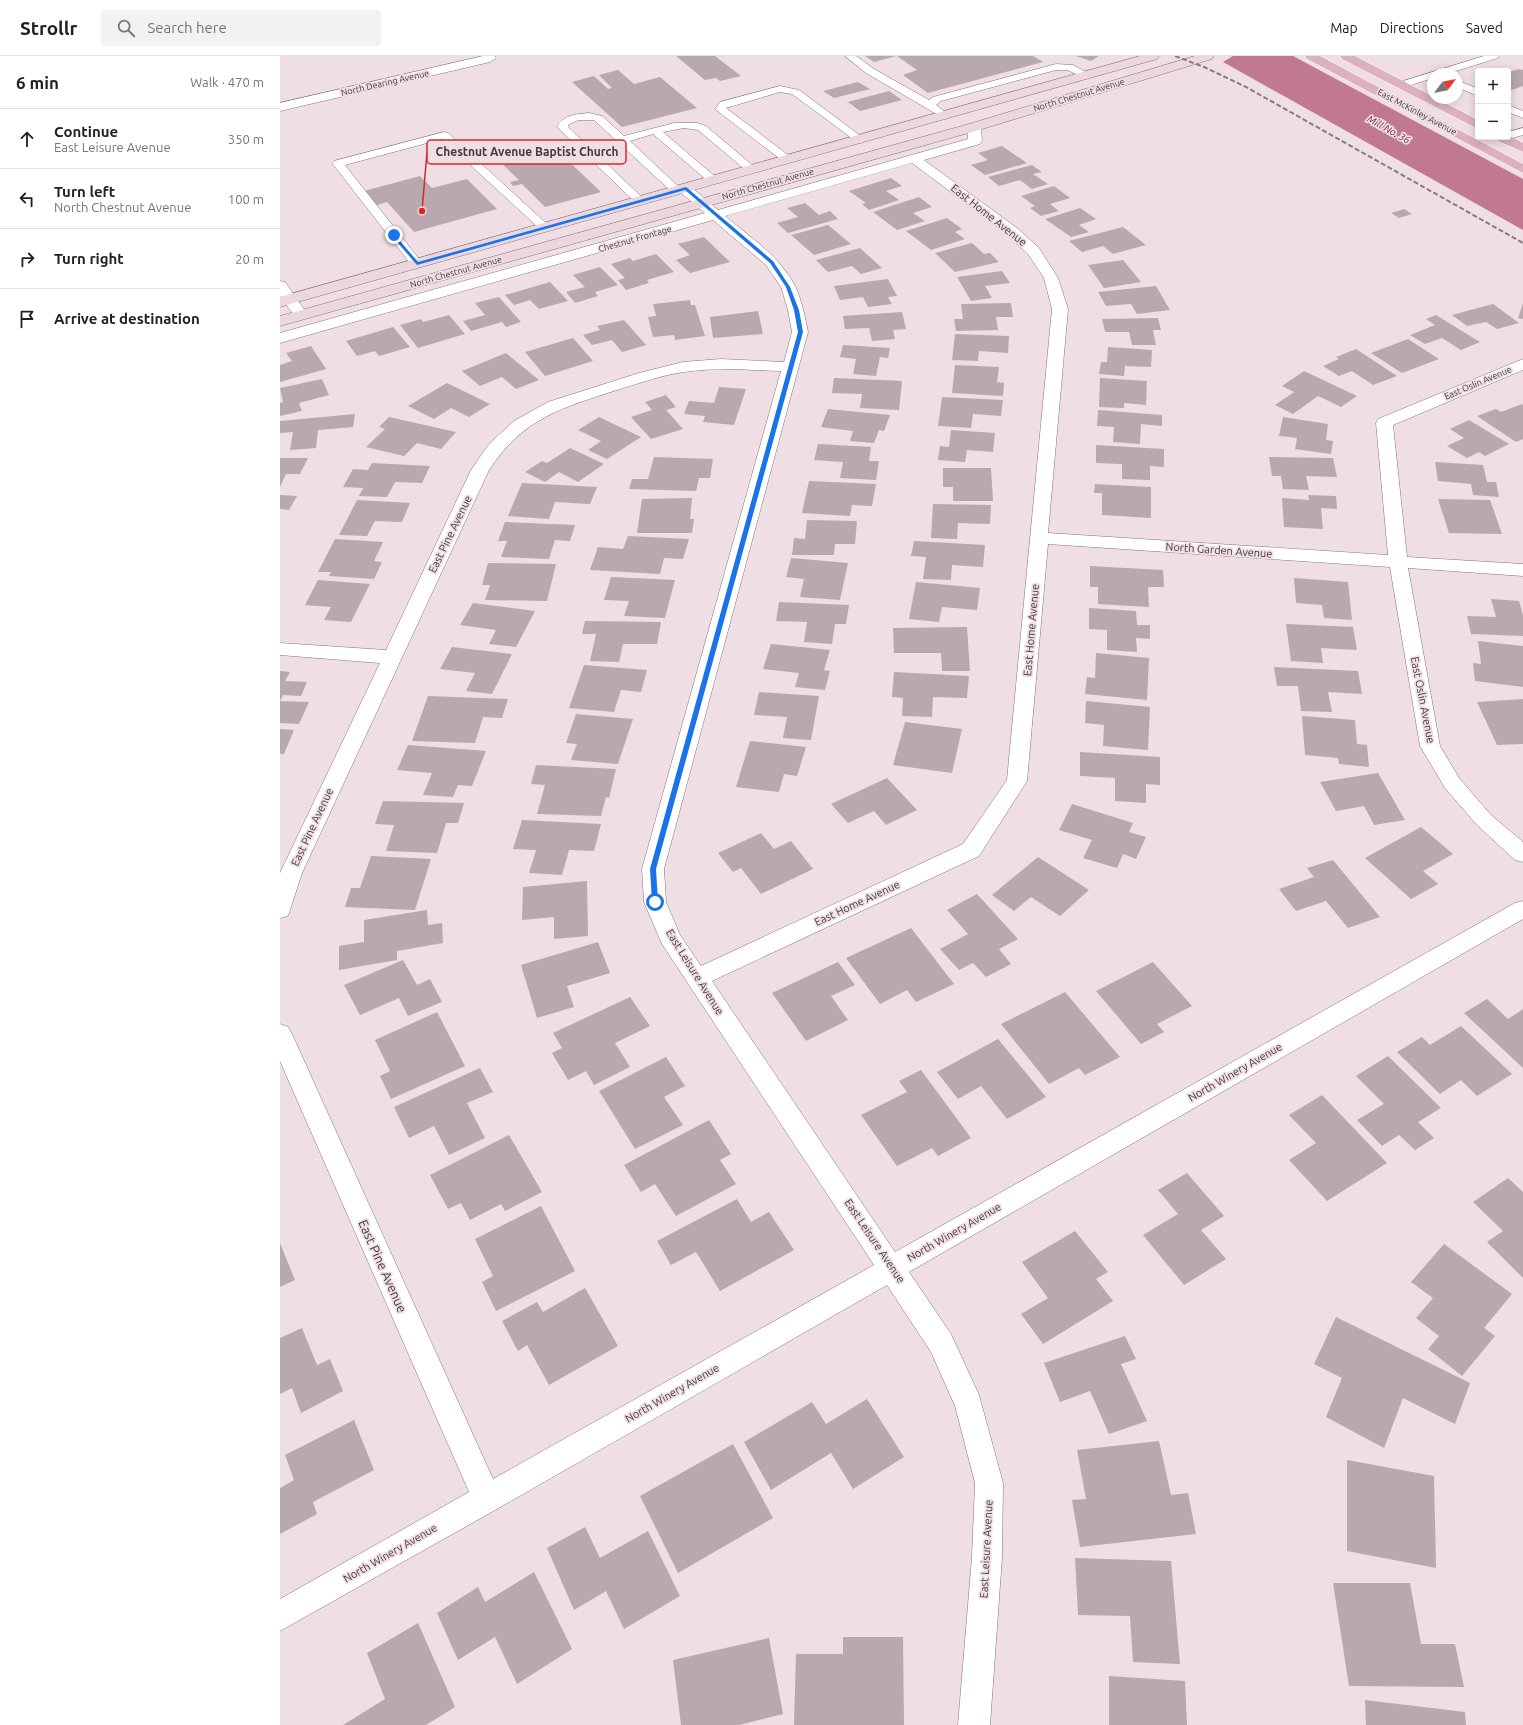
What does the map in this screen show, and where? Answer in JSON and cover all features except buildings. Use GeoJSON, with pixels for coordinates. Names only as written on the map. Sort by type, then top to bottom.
{"type":"FeatureCollection","features":[{"type":"Feature","properties":{"kind":"main road","name":"North Chestnut Avenue"},"geometry":{"type":"LineString","coordinates":[[285,301],[861,140],[1153,56]]}},
{"type":"Feature","properties":{"kind":"main road","name":"North Chestnut Avenue"},"geometry":{"type":"LineString","coordinates":[[280,321],[710,209],[879,153],[974,127],[1180,60],[1208,56]]}},
{"type":"Feature","properties":{"kind":"main road","name":"East McKinley Avenue"},"geometry":{"type":"LineString","coordinates":[[1311,56],[1523,169]]}},
{"type":"Feature","properties":{"kind":"main road","name":"East McKinley Avenue"},"geometry":{"type":"LineString","coordinates":[[1346,56],[1475,123]]}},
{"type":"Feature","properties":{"kind":"main road"},"geometry":{"type":"LineString","coordinates":[[879,153],[886,146],[897,140],[943,127],[948,123],[945,116]]}},
{"type":"Feature","properties":{"kind":"main road"},"geometry":{"type":"LineString","coordinates":[[1425,116],[1497,144],[1523,158]]}},
{"type":"Feature","properties":{"kind":"main road"},"geometry":{"type":"LineString","coordinates":[[1509,140],[1523,148]]}},
{"type":"Feature","properties":{"kind":"street","name":"North Dearing Avenue"},"geometry":{"type":"LineString","coordinates":[[280,107],[489,57]]}},
{"type":"Feature","properties":{"kind":"street","name":"Chestnut Frontage"},"geometry":{"type":"LineString","coordinates":[[280,338],[710,209],[915,159],[975,142],[974,127]]}},
{"type":"Feature","properties":{"kind":"street","name":"East Home Avenue"},"geometry":{"type":"LineString","coordinates":[[697,978],[971,850],[1017,781],[1060,309],[1051,278],[1034,251],[1012,231],[915,159]]}},
{"type":"Feature","properties":{"kind":"street","name":"East Leisure Avenue"},"geometry":{"type":"LineString","coordinates":[[681,190],[710,209],[771,262],[788,287],[796,310],[800,332],[653,869],[655,902],[670,938],[942,1343],[969,1405],[989,1482],[987,1557],[974,1725]]}},
{"type":"Feature","properties":{"kind":"street"},"geometry":{"type":"LineString","coordinates":[[280,285],[285,301],[301,315]]}},
{"type":"Feature","properties":{"kind":"street","name":"East Pine Avenue"},"geometry":{"type":"LineString","coordinates":[[280,910],[291,873],[391,657],[480,470],[495,448],[520,425],[554,405],[645,376],[683,367],[721,364],[791,367]]}},
{"type":"Feature","properties":{"kind":"street","name":"East Oslin Avenue"},"geometry":{"type":"LineString","coordinates":[[1523,364],[1384,423],[1398,561],[1430,746],[1452,783],[1484,820],[1523,854]]}},
{"type":"Feature","properties":{"kind":"street","name":"North Garden Avenue"},"geometry":{"type":"LineString","coordinates":[[1039,538],[1398,561]]}},
{"type":"Feature","properties":{"kind":"street"},"geometry":{"type":"LineString","coordinates":[[1398,561],[1523,570]]}},
{"type":"Feature","properties":{"kind":"street"},"geometry":{"type":"LineString","coordinates":[[280,649],[391,657]]}},
{"type":"Feature","properties":{"kind":"street","name":"North Winery Avenue"},"geometry":{"type":"LineString","coordinates":[[280,1616],[1523,909]]}},
{"type":"Feature","properties":{"kind":"street","name":"East Pine Avenue"},"geometry":{"type":"LineString","coordinates":[[280,1034],[487,1498]]}},
{"type":"Feature","properties":{"kind":"lane"},"geometry":{"type":"LineString","coordinates":[[850,56],[870,71],[930,105],[945,116]]}},
{"type":"Feature","properties":{"kind":"lane"},"geometry":{"type":"LineString","coordinates":[[1455,68],[1494,56]]}},
{"type":"Feature","properties":{"kind":"lane"},"geometry":{"type":"LineString","coordinates":[[1052,59],[1086,76]]}},
{"type":"Feature","properties":{"kind":"lane"},"geometry":{"type":"LineString","coordinates":[[930,105],[937,99],[1056,67],[1069,67]]}},
{"type":"Feature","properties":{"kind":"lane"},"geometry":{"type":"LineString","coordinates":[[1400,85],[1427,77]]}},
{"type":"Feature","properties":{"kind":"lane"},"geometry":{"type":"LineString","coordinates":[[1463,86],[1475,92]]}},
{"type":"Feature","properties":{"kind":"lane"},"geometry":{"type":"LineString","coordinates":[[788,160],[720,109],[721,106],[780,89],[789,90],[795,92],[861,140]]}},
{"type":"Feature","properties":{"kind":"lane"},"geometry":{"type":"LineString","coordinates":[[1511,109],[1523,106]]}},
{"type":"Feature","properties":{"kind":"lane"},"geometry":{"type":"LineString","coordinates":[[1511,109],[1523,115]]}},
{"type":"Feature","properties":{"kind":"lane"},"geometry":{"type":"LineString","coordinates":[[640,201],[562,127],[563,124],[575,118],[594,117],[601,121],[681,190]]}},
{"type":"Feature","properties":{"kind":"lane"},"geometry":{"type":"LineString","coordinates":[[623,140],[680,126],[697,126],[702,128],[752,170]]}},
{"type":"Feature","properties":{"kind":"lane"},"geometry":{"type":"LineString","coordinates":[[656,131],[714,181]]}},
{"type":"Feature","properties":{"kind":"lane"},"geometry":{"type":"LineString","coordinates":[[1511,135],[1523,131]]}},
{"type":"Feature","properties":{"kind":"lane"},"geometry":{"type":"LineString","coordinates":[[417,264],[338,163],[444,135],[545,228]]}},
{"type":"Feature","properties":{"kind":"water","name":"Mill No. 36"},"geometry":{"type":"Polygon","coordinates":[[[1233,56],[1293,56],[1523,179],[1523,230],[1223,62],[1233,56]]]}},
{"type":"Feature","properties":{"kind":"railway"},"geometry":{"type":"LineString","coordinates":[[1175,56],[1204,67],[1246,87],[1523,243]]}},
{"type":"Feature","properties":{"kind":"place","name":"Chestnut Avenue Baptist Church"},"geometry":{"type":"Point","coordinates":[422,211]}},
{"type":"Feature","properties":{"kind":"route"},"geometry":{"type":"LineString","coordinates":[[394,235],[417,264],[686,189],[771,262],[788,287],[796,310],[800,332],[653,869],[655,902]]}}]}
